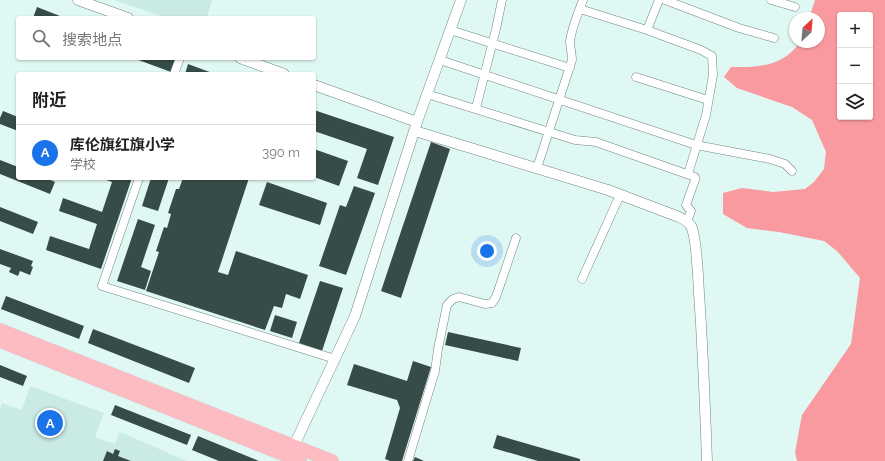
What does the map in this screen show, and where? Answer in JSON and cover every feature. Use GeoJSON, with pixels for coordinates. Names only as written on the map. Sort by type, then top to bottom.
{"type":"FeatureCollection","features":[{"type":"Feature","properties":{"kind":"main road"},"geometry":{"type":"LineString","coordinates":[[0,330],[293,456]]}},
{"type":"Feature","properties":{"kind":"main road"},"geometry":{"type":"LineString","coordinates":[[0,341],[293,456],[332,461]]}},
{"type":"Feature","properties":{"kind":"street"},"geometry":{"type":"LineString","coordinates":[[78,0],[122,16]]}},
{"type":"Feature","properties":{"kind":"street"},"geometry":{"type":"LineString","coordinates":[[293,456],[362,297],[416,126],[461,0]]}},
{"type":"Feature","properties":{"kind":"street"},"geometry":{"type":"LineString","coordinates":[[476,108],[493,43],[502,0]]}},
{"type":"Feature","properties":{"kind":"street"},"geometry":{"type":"LineString","coordinates":[[537,168],[570,68],[572,48],[570,43],[582,0]]}},
{"type":"Feature","properties":{"kind":"street"},"geometry":{"type":"LineString","coordinates":[[648,30],[659,0]]}},
{"type":"Feature","properties":{"kind":"street"},"geometry":{"type":"LineString","coordinates":[[665,0],[739,28],[774,38]]}},
{"type":"Feature","properties":{"kind":"street"},"geometry":{"type":"LineString","coordinates":[[771,0],[795,7]]}},
{"type":"Feature","properties":{"kind":"street"},"geometry":{"type":"LineString","coordinates":[[580,9],[648,30],[701,50],[712,56],[713,75],[706,115],[688,174]]}},
{"type":"Feature","properties":{"kind":"street"},"geometry":{"type":"LineString","coordinates":[[450,30],[570,68]]}},
{"type":"Feature","properties":{"kind":"street"},"geometry":{"type":"LineString","coordinates":[[175,72],[179,60]]}},
{"type":"Feature","properties":{"kind":"street"},"geometry":{"type":"LineString","coordinates":[[246,60],[278,72]]}},
{"type":"Feature","properties":{"kind":"street"},"geometry":{"type":"LineString","coordinates":[[440,60],[696,145],[770,159],[785,164],[792,171]]}},
{"type":"Feature","properties":{"kind":"street"},"geometry":{"type":"LineString","coordinates":[[636,77],[708,100]]}},
{"type":"Feature","properties":{"kind":"street"},"geometry":{"type":"LineString","coordinates":[[316,86],[416,126],[620,195],[678,217],[687,222],[691,226],[694,237],[698,269],[704,372],[706,461]]}},
{"type":"Feature","properties":{"kind":"street"},"geometry":{"type":"LineString","coordinates":[[428,94],[576,140],[596,142],[695,176],[686,205],[691,211],[687,222]]}},
{"type":"Feature","properties":{"kind":"street"},"geometry":{"type":"LineString","coordinates":[[138,180],[102,286],[335,359]]}},
{"type":"Feature","properties":{"kind":"street"},"geometry":{"type":"LineString","coordinates":[[582,279],[620,195]]}},
{"type":"Feature","properties":{"kind":"street"},"geometry":{"type":"LineString","coordinates":[[408,461],[436,372],[438,349],[447,305],[453,299],[458,297],[485,304],[492,303],[496,297],[516,238]]}},
{"type":"Feature","properties":{"kind":"shaded area"},"geometry":{"type":"Polygon","coordinates":[[[114,0],[212,0],[208,16],[161,16],[114,0]]]}},
{"type":"Feature","properties":{"kind":"shaded area"},"geometry":{"type":"Polygon","coordinates":[[[815,0],[885,0],[885,461],[797,461],[795,452],[802,415],[851,344],[860,278],[837,251],[824,241],[779,232],[747,228],[723,214],[723,193],[742,188],[773,192],[805,189],[814,182],[824,169],[826,152],[812,120],[792,107],[737,88],[724,77],[731,67],[751,67],[770,64],[778,61],[795,48],[825,48],[825,12],[811,12],[815,0]]]}},
{"type":"Feature","properties":{"kind":"shaded area"},"geometry":{"type":"Polygon","coordinates":[[[30,386],[104,413],[95,437],[115,444],[120,432],[187,461],[0,461],[0,409],[2,403],[22,410],[30,386]]]}},
{"type":"Feature","properties":{"kind":"building"},"geometry":{"type":"Polygon","coordinates":[[[37,7],[60,16],[34,16],[37,7]]]}},
{"type":"Feature","properties":{"kind":"building"},"geometry":{"type":"Polygon","coordinates":[[[138,60],[175,60],[171,72],[138,60]]]}},
{"type":"Feature","properties":{"kind":"building"},"geometry":{"type":"Polygon","coordinates":[[[188,64],[210,72],[186,72],[188,64]]]}},
{"type":"Feature","properties":{"kind":"building"},"geometry":{"type":"Polygon","coordinates":[[[3,111],[16,116],[16,130],[0,124],[0,118],[3,111]]]}},
{"type":"Feature","properties":{"kind":"building"},"geometry":{"type":"Polygon","coordinates":[[[316,111],[394,137],[378,185],[357,178],[367,149],[316,132],[316,111]]]}},
{"type":"Feature","properties":{"kind":"building"},"geometry":{"type":"Polygon","coordinates":[[[431,142],[450,149],[401,298],[381,291],[431,142]]]}},
{"type":"Feature","properties":{"kind":"building"},"geometry":{"type":"Polygon","coordinates":[[[316,150],[348,161],[339,186],[316,178],[316,150]]]}},
{"type":"Feature","properties":{"kind":"building"},"geometry":{"type":"Polygon","coordinates":[[[0,160],[16,166],[16,180],[50,180],[55,182],[50,194],[0,174],[0,160]]]}},
{"type":"Feature","properties":{"kind":"building"},"geometry":{"type":"Polygon","coordinates":[[[106,180],[131,180],[101,269],[46,250],[50,236],[89,249],[97,224],[59,211],[63,198],[102,212],[112,182],[106,180]]]}},
{"type":"Feature","properties":{"kind":"building"},"geometry":{"type":"Polygon","coordinates":[[[150,180],[168,180],[158,211],[142,206],[150,180]]]}},
{"type":"Feature","properties":{"kind":"building"},"geometry":{"type":"Polygon","coordinates":[[[182,180],[248,180],[218,272],[228,275],[236,251],[308,275],[300,299],[286,294],[282,308],[274,306],[265,330],[146,291],[159,252],[156,251],[164,227],[167,228],[171,214],[168,213],[176,189],[179,189],[182,180]]]}},
{"type":"Feature","properties":{"kind":"building"},"geometry":{"type":"Polygon","coordinates":[[[267,182],[327,203],[320,225],[259,205],[267,182]]]}},
{"type":"Feature","properties":{"kind":"building"},"geometry":{"type":"Polygon","coordinates":[[[354,186],[375,193],[346,275],[319,266],[340,205],[346,207],[354,186]]]}},
{"type":"Feature","properties":{"kind":"building"},"geometry":{"type":"Polygon","coordinates":[[[0,207],[38,222],[33,234],[0,221],[0,207]]]}},
{"type":"Feature","properties":{"kind":"building"},"geometry":{"type":"Polygon","coordinates":[[[138,219],[155,225],[141,267],[151,271],[145,290],[117,281],[138,219]]]}},
{"type":"Feature","properties":{"kind":"building"},"geometry":{"type":"Polygon","coordinates":[[[0,249],[33,261],[31,266],[33,267],[30,275],[20,271],[18,276],[9,272],[11,268],[0,264],[0,249]]]}},
{"type":"Feature","properties":{"kind":"building"},"geometry":{"type":"Polygon","coordinates":[[[320,281],[343,288],[322,351],[299,343],[320,281]]]}},
{"type":"Feature","properties":{"kind":"building"},"geometry":{"type":"Polygon","coordinates":[[[6,296],[84,326],[79,339],[1,309],[6,296]]]}},
{"type":"Feature","properties":{"kind":"building"},"geometry":{"type":"Polygon","coordinates":[[[275,315],[297,322],[292,338],[270,331],[275,315]]]}},
{"type":"Feature","properties":{"kind":"building"},"geometry":{"type":"Polygon","coordinates":[[[93,329],[195,368],[189,383],[88,343],[93,329]]]}},
{"type":"Feature","properties":{"kind":"building"},"geometry":{"type":"Polygon","coordinates":[[[448,332],[521,348],[518,361],[445,345],[448,332]]]}},
{"type":"Feature","properties":{"kind":"building"},"geometry":{"type":"Polygon","coordinates":[[[413,361],[431,367],[402,461],[390,461],[385,459],[400,408],[397,400],[347,385],[354,364],[407,381],[413,361]]]}},
{"type":"Feature","properties":{"kind":"building"},"geometry":{"type":"Polygon","coordinates":[[[0,365],[27,376],[23,386],[0,377],[0,365]]]}},
{"type":"Feature","properties":{"kind":"building"},"geometry":{"type":"Polygon","coordinates":[[[115,405],[191,435],[187,445],[111,415],[115,405]]]}},
{"type":"Feature","properties":{"kind":"building"},"geometry":{"type":"Polygon","coordinates":[[[497,435],[580,459],[580,461],[538,461],[493,448],[497,435]]]}},
{"type":"Feature","properties":{"kind":"building"},"geometry":{"type":"Polygon","coordinates":[[[198,436],[259,461],[219,461],[192,450],[198,436]]]}},
{"type":"Feature","properties":{"kind":"building"},"geometry":{"type":"Polygon","coordinates":[[[115,449],[120,451],[118,456],[131,461],[103,461],[107,451],[113,454],[115,449]]]}},
{"type":"Feature","properties":{"kind":"building"},"geometry":{"type":"Polygon","coordinates":[[[415,457],[424,461],[413,461],[415,457]]]}},
{"type":"Feature","properties":{"kind":"place","name":"库伦旗红旗小学"},"geometry":{"type":"Point","coordinates":[50,423]}}]}
